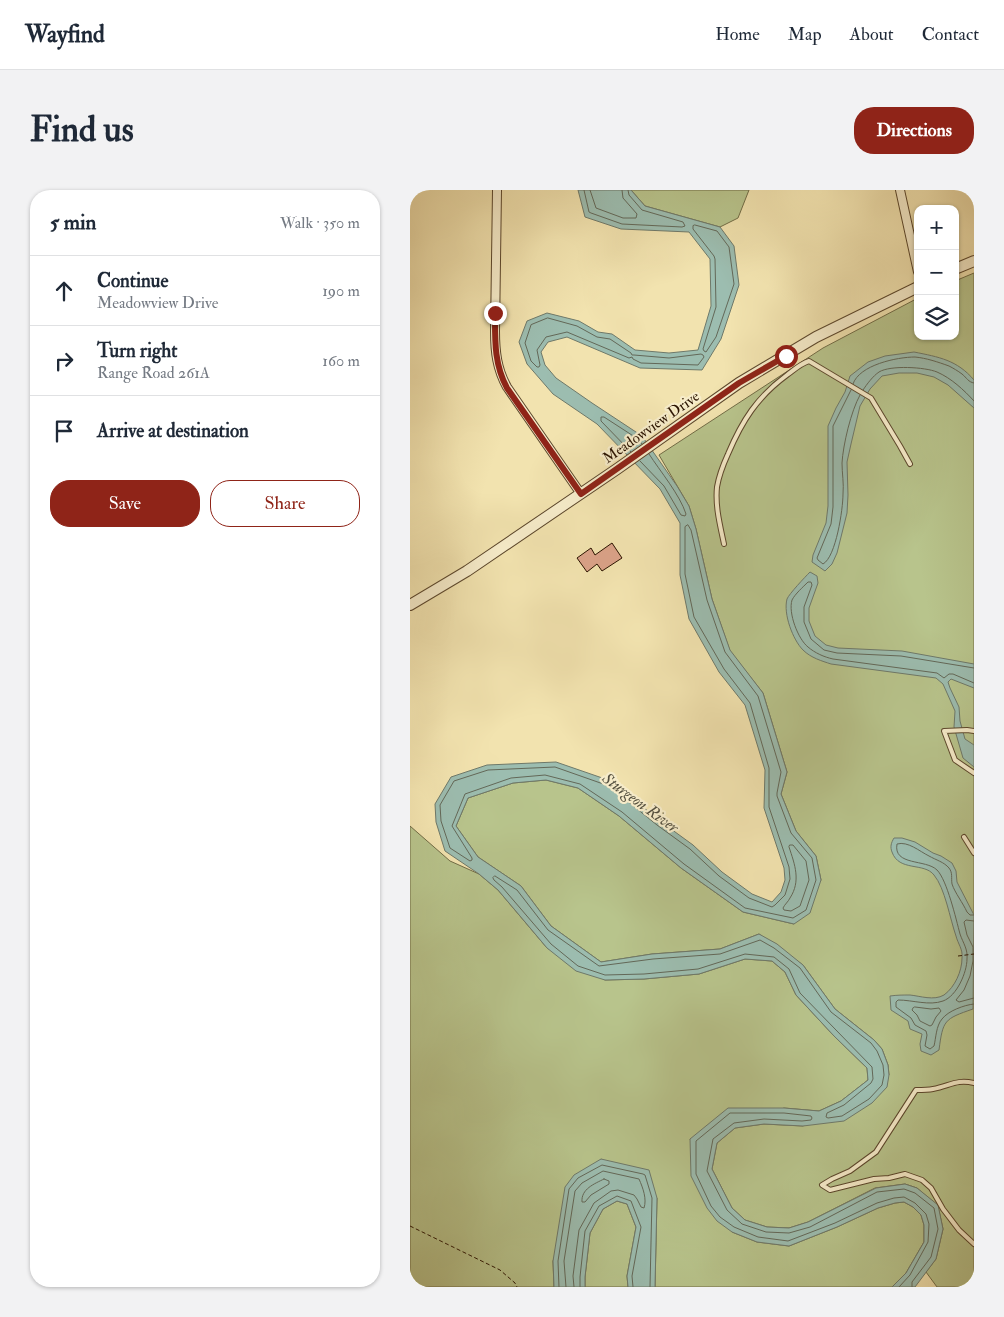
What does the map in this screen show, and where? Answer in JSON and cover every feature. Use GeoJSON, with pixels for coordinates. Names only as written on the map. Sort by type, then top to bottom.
{"type":"FeatureCollection","features":[{"type":"Feature","properties":{"kind":"street"},"geometry":{"type":"LineString","coordinates":[[497,190],[495,331],[497,363],[507,388],[581,494]]}},
{"type":"Feature","properties":{"kind":"street"},"geometry":{"type":"LineString","coordinates":[[900,190],[914,254]]}},
{"type":"Feature","properties":{"kind":"street"},"geometry":{"type":"LineString","coordinates":[[959,268],[974,261]]}},
{"type":"Feature","properties":{"kind":"street","name":"Meadowview Drive"},"geometry":{"type":"LineString","coordinates":[[410,605],[467,571],[739,383],[816,337],[914,289]]}},
{"type":"Feature","properties":{"kind":"lane"},"geometry":{"type":"LineString","coordinates":[[724,544],[718,512],[717,487],[721,471],[738,431],[757,402],[772,386],[802,363],[809,361],[871,398],[910,464]]}},
{"type":"Feature","properties":{"kind":"lane"},"geometry":{"type":"LineString","coordinates":[[974,731],[944,731],[955,760],[974,773]]}},
{"type":"Feature","properties":{"kind":"lane"},"geometry":{"type":"LineString","coordinates":[[964,837],[974,853]]}},
{"type":"Feature","properties":{"kind":"lane"},"geometry":{"type":"LineString","coordinates":[[974,1083],[964,1081],[933,1089],[916,1090],[876,1152],[850,1171],[822,1185],[830,1190],[874,1179],[905,1174],[922,1180],[931,1188],[959,1230],[974,1244]]}},
{"type":"Feature","properties":{"kind":"path"},"geometry":{"type":"LineString","coordinates":[[958,956],[974,954]]}},
{"type":"Feature","properties":{"kind":"path"},"geometry":{"type":"LineString","coordinates":[[410,1226],[500,1270],[517,1287]]}},
{"type":"Feature","properties":{"kind":"green space"},"geometry":{"type":"Polygon","coordinates":[[[631,190],[749,190],[738,218],[720,227],[645,206],[631,190]]]}},
{"type":"Feature","properties":{"kind":"green space"},"geometry":{"type":"Polygon","coordinates":[[[974,273],[974,1287],[937,1287],[926,1272],[936,1259],[943,1229],[938,1206],[917,1188],[905,1184],[875,1188],[808,1222],[789,1228],[767,1227],[745,1220],[732,1208],[712,1169],[717,1143],[735,1128],[764,1124],[803,1126],[889,1075],[888,1065],[882,1049],[874,1040],[835,1009],[803,965],[759,934],[720,949],[652,954],[601,962],[551,926],[521,886],[478,857],[456,826],[468,798],[513,783],[546,780],[578,788],[619,816],[681,868],[743,912],[794,924],[821,880],[816,856],[796,831],[781,794],[787,772],[763,693],[730,651],[712,599],[689,506],[659,455],[823,348],[914,300],[914,340],[959,340],[959,279],[974,273]]]}},
{"type":"Feature","properties":{"kind":"green space"},"geometry":{"type":"Polygon","coordinates":[[[410,826],[450,861],[479,874],[498,890],[547,948],[605,980],[699,974],[745,959],[772,961],[785,972],[796,995],[867,1068],[868,1080],[841,1101],[819,1111],[784,1108],[690,1139],[732,1232],[757,1242],[789,1246],[878,1208],[904,1202],[913,1207],[921,1215],[924,1225],[924,1242],[906,1273],[892,1287],[655,1287],[657,1198],[601,1159],[553,1261],[554,1287],[410,1287],[410,826]]]}},
{"type":"Feature","properties":{"kind":"green space"},"geometry":{"type":"Polygon","coordinates":[[[617,1201],[627,1204],[636,1227],[627,1276],[628,1287],[585,1287],[590,1233],[603,1209],[617,1201]]]}},
{"type":"Feature","properties":{"kind":"water"},"geometry":{"type":"Polygon","coordinates":[[[578,190],[631,190],[645,206],[720,227],[734,246],[739,285],[721,339],[702,370],[640,368],[567,337],[548,342],[541,352],[545,365],[556,378],[642,436],[689,506],[712,599],[730,650],[763,693],[787,772],[781,794],[796,831],[816,856],[821,880],[810,913],[794,924],[743,912],[681,868],[619,816],[578,788],[546,780],[513,783],[468,798],[456,826],[478,857],[521,886],[551,926],[601,962],[652,954],[720,949],[759,934],[777,944],[803,965],[835,1009],[874,1040],[882,1049],[888,1065],[887,1087],[872,1103],[844,1121],[803,1126],[764,1124],[735,1128],[717,1143],[712,1169],[732,1208],[745,1220],[767,1227],[789,1228],[808,1222],[876,1188],[905,1184],[917,1188],[938,1205],[943,1229],[936,1259],[915,1287],[892,1287],[906,1273],[924,1242],[924,1225],[921,1215],[904,1202],[878,1208],[789,1246],[757,1242],[732,1232],[717,1221],[707,1208],[691,1176],[690,1139],[728,1108],[784,1108],[819,1111],[841,1101],[868,1080],[867,1068],[796,995],[785,972],[772,961],[745,959],[699,974],[644,979],[605,980],[576,971],[547,948],[498,890],[479,874],[445,851],[436,822],[435,804],[451,777],[487,765],[556,762],[611,781],[693,845],[722,872],[752,894],[772,902],[781,892],[785,880],[784,868],[764,808],[765,770],[745,705],[719,672],[689,619],[680,575],[680,523],[660,489],[597,424],[553,394],[527,364],[519,342],[527,321],[547,313],[579,321],[598,332],[612,334],[635,350],[669,353],[698,350],[711,306],[710,259],[689,232],[621,229],[585,217],[578,190]]]}},
{"type":"Feature","properties":{"kind":"water"},"geometry":{"type":"Polygon","coordinates":[[[914,352],[947,360],[968,373],[974,380],[974,408],[948,385],[934,377],[917,373],[899,373],[882,376],[870,389],[860,406],[847,462],[847,513],[837,553],[832,564],[825,571],[812,562],[826,523],[828,506],[828,426],[845,392],[850,376],[868,362],[885,356],[914,352]]]}},
{"type":"Feature","properties":{"kind":"water"},"geometry":{"type":"Polygon","coordinates":[[[810,572],[817,576],[818,583],[809,608],[809,621],[815,636],[826,645],[838,648],[902,651],[974,664],[974,688],[951,679],[948,682],[959,707],[960,721],[965,739],[974,745],[974,767],[963,758],[954,727],[955,711],[943,684],[936,678],[831,664],[813,657],[799,646],[790,626],[786,605],[788,597],[810,572]]]}},
{"type":"Feature","properties":{"kind":"water"},"geometry":{"type":"Polygon","coordinates":[[[894,838],[915,842],[952,863],[956,871],[957,882],[974,915],[973,1009],[956,1015],[947,1022],[942,1032],[939,1050],[931,1055],[921,1051],[922,1034],[910,1029],[908,1021],[891,1010],[890,996],[910,995],[931,998],[944,995],[957,978],[962,963],[962,952],[938,881],[930,871],[906,865],[895,858],[891,848],[894,838]]]}},
{"type":"Feature","properties":{"kind":"water"},"geometry":{"type":"Polygon","coordinates":[[[601,1159],[649,1170],[657,1198],[655,1287],[628,1287],[627,1276],[636,1227],[627,1204],[617,1201],[603,1209],[590,1233],[585,1287],[554,1287],[553,1261],[565,1187],[574,1175],[601,1159]]]}},
{"type":"Feature","properties":{"kind":"building"},"geometry":{"type":"Polygon","coordinates":[[[612,543],[622,558],[602,571],[597,564],[587,572],[577,558],[591,548],[595,555],[612,543]]]}},
{"type":"Feature","properties":{"kind":"route"},"geometry":{"type":"LineString","coordinates":[[495,313],[495,348],[501,377],[581,494],[739,383],[786,356]]}},
{"type":"Feature","properties":{"kind":"water label","name":"Sturgeon River"},"geometry":{"type":"Point","coordinates":[641,802]}}]}
